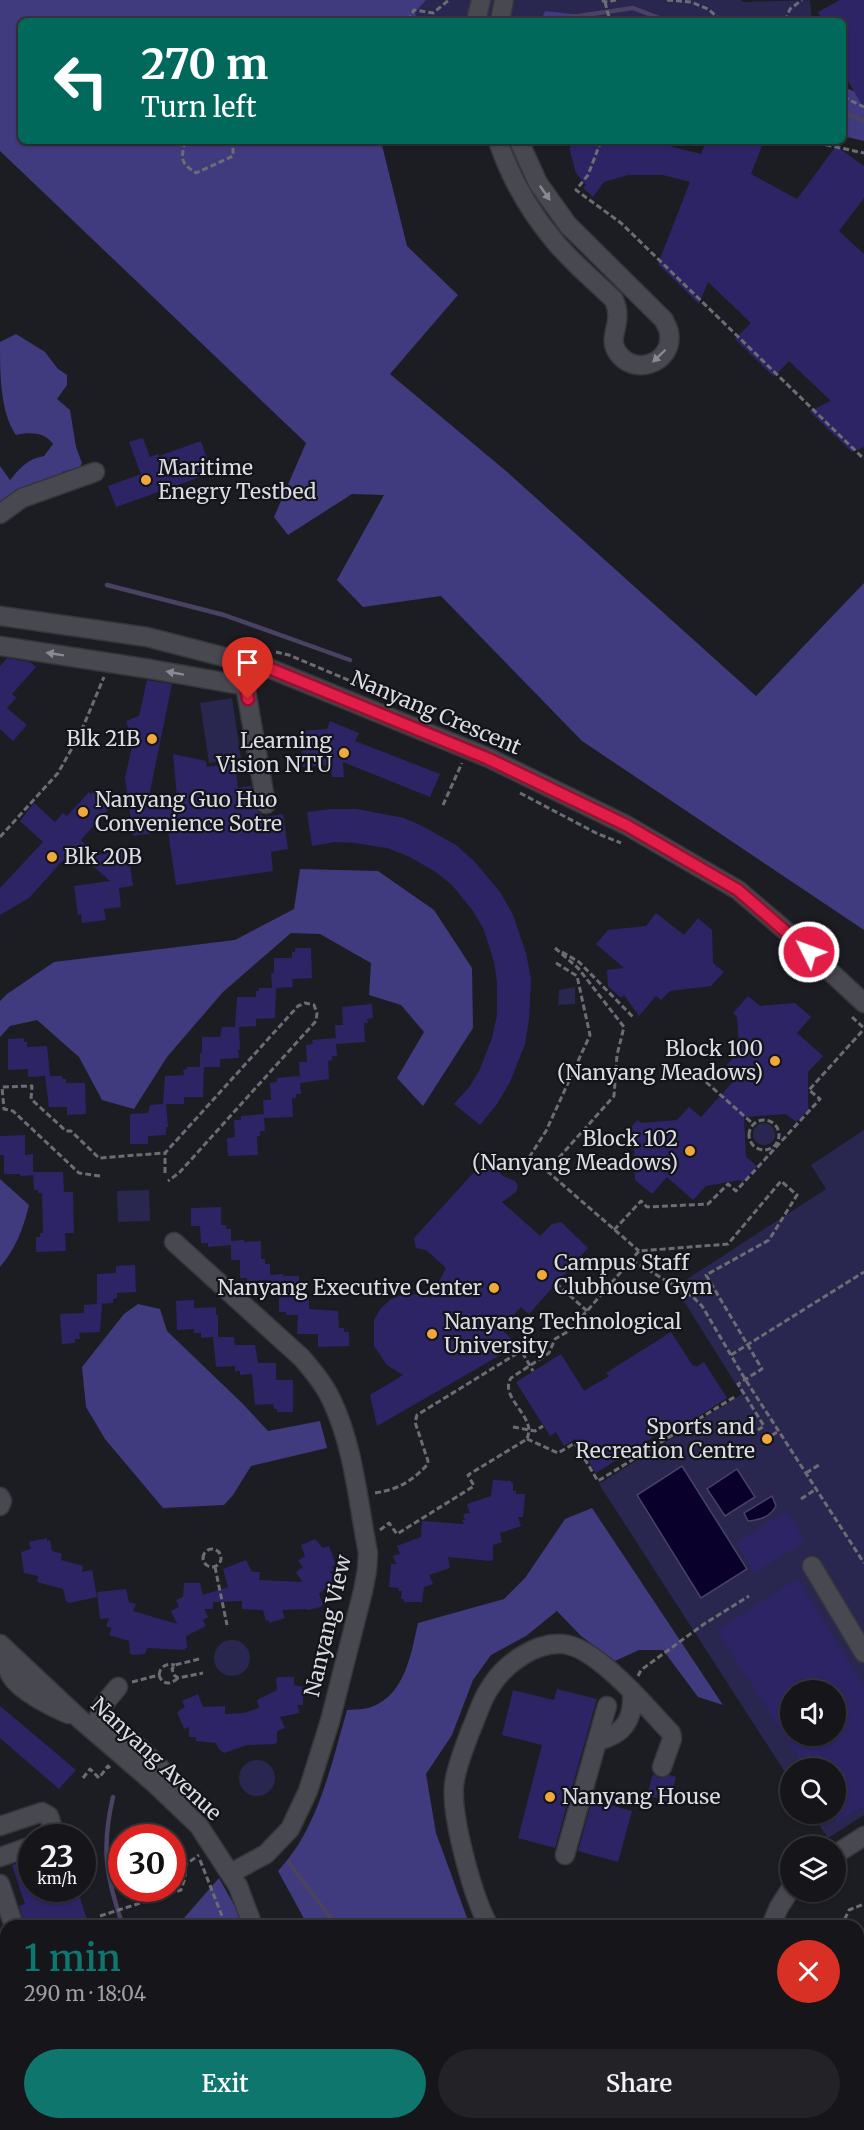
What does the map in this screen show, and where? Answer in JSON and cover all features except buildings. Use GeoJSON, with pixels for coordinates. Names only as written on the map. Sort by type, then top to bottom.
{"type":"FeatureCollection","features":[{"type":"Feature","properties":{"kind":"street"},"geometry":{"type":"LineString","coordinates":[[477,18],[481,0]]}},
{"type":"Feature","properties":{"kind":"street"},"geometry":{"type":"LineString","coordinates":[[499,144],[511,174],[528,205],[552,239],[614,300],[619,310],[618,322],[613,335],[615,348],[623,360],[635,366],[649,365],[661,358],[669,346],[669,332],[664,320],[568,225],[538,183],[520,144]]}},
{"type":"Feature","properties":{"kind":"street"},"geometry":{"type":"LineString","coordinates":[[0,514],[21,498],[95,472]]}},
{"type":"Feature","properties":{"kind":"street","name":"Nanyang Crescent"},"geometry":{"type":"LineString","coordinates":[[0,616],[147,637],[241,660],[271,669],[489,759],[626,825],[738,890],[864,1004]]}},
{"type":"Feature","properties":{"kind":"street"},"geometry":{"type":"LineString","coordinates":[[0,646],[246,686]]}},
{"type":"Feature","properties":{"kind":"street"},"geometry":{"type":"LineString","coordinates":[[241,660],[266,804]]}},
{"type":"Feature","properties":{"kind":"street","name":"Nanyang View"},"geometry":{"type":"LineString","coordinates":[[174,1242],[302,1358],[317,1376],[331,1399],[342,1426],[368,1553],[368,1570],[363,1591],[330,1721],[308,1791],[290,1829],[266,1854],[231,1873]]}},
{"type":"Feature","properties":{"kind":"street"},"geometry":{"type":"LineString","coordinates":[[0,1497],[2,1501],[0,1506]]}},
{"type":"Feature","properties":{"kind":"street"},"geometry":{"type":"LineString","coordinates":[[812,1566],[864,1653]]}},
{"type":"Feature","properties":{"kind":"street"},"geometry":{"type":"LineString","coordinates":[[486,1920],[481,1912],[462,1845],[454,1785],[467,1741],[483,1701],[490,1687],[500,1675],[526,1654],[542,1647],[564,1644],[597,1659],[632,1691],[671,1733],[672,1739],[662,1767]]}},
{"type":"Feature","properties":{"kind":"street","name":"Nanyang Avenue"},"geometry":{"type":"LineString","coordinates":[[1,1645],[199,1826],[231,1873],[251,1920]]}},
{"type":"Feature","properties":{"kind":"street"},"geometry":{"type":"LineString","coordinates":[[88,1726],[118,1687]]}},
{"type":"Feature","properties":{"kind":"street"},"geometry":{"type":"LineString","coordinates":[[597,1741],[612,1737],[621,1731],[633,1706],[632,1691]]}},
{"type":"Feature","properties":{"kind":"street"},"geometry":{"type":"LineString","coordinates":[[565,1855],[607,1706]]}},
{"type":"Feature","properties":{"kind":"street"},"geometry":{"type":"LineString","coordinates":[[0,1826],[42,1812],[49,1816],[51,1824]]}},
{"type":"Feature","properties":{"kind":"street"},"geometry":{"type":"LineString","coordinates":[[846,1850],[860,1844]]}},
{"type":"Feature","properties":{"kind":"street"},"geometry":{"type":"LineString","coordinates":[[0,1855],[18,1850]]}},
{"type":"Feature","properties":{"kind":"street"},"geometry":{"type":"LineString","coordinates":[[0,1884],[12,1920]]}},
{"type":"Feature","properties":{"kind":"street"},"geometry":{"type":"LineString","coordinates":[[773,1920],[782,1902]]}},
{"type":"Feature","properties":{"kind":"path"},"geometry":{"type":"LineString","coordinates":[[410,18],[414,10],[433,13],[449,0]]}},
{"type":"Feature","properties":{"kind":"path"},"geometry":{"type":"LineString","coordinates":[[609,18],[604,1],[616,0]]}},
{"type":"Feature","properties":{"kind":"path"},"geometry":{"type":"LineString","coordinates":[[667,0],[691,3],[708,9],[718,18]]}},
{"type":"Feature","properties":{"kind":"path"},"geometry":{"type":"LineString","coordinates":[[786,18],[790,9],[802,0]]}},
{"type":"Feature","properties":{"kind":"path"},"geometry":{"type":"LineString","coordinates":[[846,98],[864,107]]}},
{"type":"Feature","properties":{"kind":"path"},"geometry":{"type":"LineString","coordinates":[[184,144],[182,156],[185,166],[196,173],[233,156],[233,144]]}},
{"type":"Feature","properties":{"kind":"path"},"geometry":{"type":"LineString","coordinates":[[601,144],[588,175],[576,190],[621,224],[864,459]]}},
{"type":"Feature","properties":{"kind":"path"},"geometry":{"type":"LineString","coordinates":[[822,144],[864,153]]}},
{"type":"Feature","properties":{"kind":"path"},"geometry":{"type":"LineString","coordinates":[[0,837],[58,773],[80,734],[110,663]]}},
{"type":"Feature","properties":{"kind":"path"},"geometry":{"type":"LineString","coordinates":[[443,805],[463,762]]}},
{"type":"Feature","properties":{"kind":"path"},"geometry":{"type":"LineString","coordinates":[[511,789],[596,833],[629,846]]}},
{"type":"Feature","properties":{"kind":"path"},"geometry":{"type":"LineString","coordinates":[[547,1171],[614,1096],[617,1055],[624,1027],[578,968],[555,948],[579,962],[633,1017]]}},
{"type":"Feature","properties":{"kind":"path"},"geometry":{"type":"LineString","coordinates":[[556,963],[577,976],[590,1035],[546,1131],[530,1156],[639,1251],[728,1244],[781,1181],[797,1195],[769,1240],[706,1275],[762,1369],[738,1384],[764,1426],[758,1430]]}},
{"type":"Feature","properties":{"kind":"path"},"geometry":{"type":"LineString","coordinates":[[165,1173],[165,1153],[298,1006],[305,1003],[314,1005],[317,1013],[316,1021],[179,1173],[168,1181]]}},
{"type":"Feature","properties":{"kind":"path"},"geometry":{"type":"LineString","coordinates":[[614,1230],[641,1202],[647,1207],[708,1204],[728,1184],[736,1191],[820,1099],[809,1090],[864,1028],[847,1011]]}},
{"type":"Feature","properties":{"kind":"path"},"geometry":{"type":"LineString","coordinates":[[706,1082],[753,1124]]}},
{"type":"Feature","properties":{"kind":"path"},"geometry":{"type":"LineString","coordinates":[[100,1176],[79,1173],[13,1111],[4,1109],[2,1087],[32,1086],[31,1098],[99,1158],[165,1153]]}},
{"type":"Feature","properties":{"kind":"path"},"geometry":{"type":"LineString","coordinates":[[761,1120],[775,1124],[779,1137],[775,1146],[762,1149],[754,1145],[749,1137],[753,1124],[761,1120]]}},
{"type":"Feature","properties":{"kind":"path"},"geometry":{"type":"LineString","coordinates":[[639,1251],[567,1332],[555,1339],[549,1353],[511,1378],[508,1383],[508,1389],[526,1419],[529,1430],[527,1439],[558,1453],[575,1443],[598,1481],[736,1396]]}},
{"type":"Feature","properties":{"kind":"path"},"geometry":{"type":"LineString","coordinates":[[632,1260],[693,1297],[702,1306],[864,1563]]}},
{"type":"Feature","properties":{"kind":"path"},"geometry":{"type":"LineString","coordinates":[[731,1354],[864,1272]]}},
{"type":"Feature","properties":{"kind":"path"},"geometry":{"type":"LineString","coordinates":[[556,1283],[587,1311]]}},
{"type":"Feature","properties":{"kind":"path"},"geometry":{"type":"LineString","coordinates":[[518,1345],[533,1371]]}},
{"type":"Feature","properties":{"kind":"path"},"geometry":{"type":"LineString","coordinates":[[370,1494],[395,1490],[428,1464],[415,1422],[417,1415],[521,1351]]}},
{"type":"Feature","properties":{"kind":"path"},"geometry":{"type":"LineString","coordinates":[[513,1426],[535,1431],[543,1426]]}},
{"type":"Feature","properties":{"kind":"path"},"geometry":{"type":"LineString","coordinates":[[764,1440],[779,1431]]}},
{"type":"Feature","properties":{"kind":"path"},"geometry":{"type":"LineString","coordinates":[[806,1473],[819,1465]]}},
{"type":"Feature","properties":{"kind":"path"},"geometry":{"type":"LineString","coordinates":[[801,1499],[816,1489]]}},
{"type":"Feature","properties":{"kind":"path"},"geometry":{"type":"LineString","coordinates":[[210,1550],[218,1551],[221,1556],[219,1564],[215,1567],[205,1562],[205,1554],[210,1550]]}},
{"type":"Feature","properties":{"kind":"path"},"geometry":{"type":"LineString","coordinates":[[215,1567],[227,1625]]}},
{"type":"Feature","properties":{"kind":"path"},"geometry":{"type":"LineString","coordinates":[[632,1691],[641,1670],[704,1624],[749,1596]]}},
{"type":"Feature","properties":{"kind":"path"},"geometry":{"type":"LineString","coordinates":[[200,1659],[165,1665],[160,1669],[159,1675],[161,1680],[167,1683],[202,1673]]}},
{"type":"Feature","properties":{"kind":"path"},"geometry":{"type":"LineString","coordinates":[[175,1665],[172,1669],[178,1678]]}},
{"type":"Feature","properties":{"kind":"path"},"geometry":{"type":"LineString","coordinates":[[118,1687],[159,1675]]}},
{"type":"Feature","properties":{"kind":"path"},"geometry":{"type":"LineString","coordinates":[[83,1778],[90,1769],[99,1778],[108,1766],[115,1772]]}},
{"type":"Feature","properties":{"kind":"path"},"geometry":{"type":"LineString","coordinates":[[192,1847],[198,1856],[224,1920]]}},
{"type":"Feature","properties":{"kind":"path"},"geometry":{"type":"LineString","coordinates":[[100,1916],[181,1890],[185,1878],[185,1866],[198,1856]]}},
{"type":"Feature","properties":{"kind":"path"},"geometry":{"type":"LineString","coordinates":[[844,1920],[849,1910],[864,1904]]}},
{"type":"Feature","properties":{"kind":"shaded area"},"geometry":{"type":"Polygon","coordinates":[[[0,0],[426,0],[415,12],[416,18],[18,18],[18,144],[382,144],[407,246],[458,295],[390,374],[506,471],[756,696],[864,583],[864,930],[582,741],[441,596],[363,607],[337,580],[384,495],[352,494],[288,535],[274,517],[306,443],[0,151],[0,0]]]}},
{"type":"Feature","properties":{"kind":"shaded area"},"geometry":{"type":"Polygon","coordinates":[[[404,0],[741,0],[742,2],[810,0],[812,18],[306,18],[404,0]]]}},
{"type":"Feature","properties":{"kind":"shaded area"},"geometry":{"type":"Polygon","coordinates":[[[545,11],[608,18],[542,18],[545,11]]]}},
{"type":"Feature","properties":{"kind":"shaded area"},"geometry":{"type":"Polygon","coordinates":[[[846,88],[864,95],[864,141],[846,137],[846,88]]]}},
{"type":"Feature","properties":{"kind":"shaded area"},"geometry":{"type":"Polygon","coordinates":[[[16,334],[45,352],[58,369],[67,375],[67,385],[57,399],[70,410],[76,447],[82,463],[80,467],[62,472],[57,485],[0,506],[0,466],[10,480],[28,462],[44,456],[53,444],[46,437],[36,434],[16,435],[7,415],[1,379],[0,342],[16,334]]]}},
{"type":"Feature","properties":{"kind":"shaded area"},"geometry":{"type":"Polygon","coordinates":[[[232,698],[241,758],[209,763],[200,703],[232,698]]]}},
{"type":"Feature","properties":{"kind":"shaded area"},"geometry":{"type":"Polygon","coordinates":[[[300,869],[378,871],[434,910],[472,968],[473,1028],[423,1106],[397,1078],[424,1032],[401,1005],[369,995],[371,963],[320,934],[291,933],[223,992],[167,1057],[134,1109],[102,1100],[79,1057],[37,1020],[10,1026],[0,1037],[0,1001],[54,962],[235,940],[294,909],[300,869]]]}},
{"type":"Feature","properties":{"kind":"shaded area"},"geometry":{"type":"Polygon","coordinates":[[[575,987],[575,1004],[558,1005],[559,990],[575,987]]]}},
{"type":"Feature","properties":{"kind":"shaded area"},"geometry":{"type":"Polygon","coordinates":[[[764,1123],[772,1126],[775,1134],[772,1142],[764,1145],[756,1142],[753,1134],[756,1126],[764,1123]]]}},
{"type":"Feature","properties":{"kind":"shaded area","name":"Sports and Recreation Centre"},"geometry":{"type":"Polygon","coordinates":[[[864,1130],[864,1815],[831,1836],[827,1836],[819,1824],[846,1824],[846,1758],[780,1758],[780,1765],[599,1484],[742,1394],[675,1287],[826,1189],[811,1165],[864,1130]]]}},
{"type":"Feature","properties":{"kind":"shaded area"},"geometry":{"type":"Polygon","coordinates":[[[0,1179],[29,1205],[18,1238],[0,1267],[0,1179]]]}},
{"type":"Feature","properties":{"kind":"shaded area"},"geometry":{"type":"Polygon","coordinates":[[[149,1190],[150,1221],[118,1222],[117,1191],[149,1190]]]}},
{"type":"Feature","properties":{"kind":"shaded area"},"geometry":{"type":"Polygon","coordinates":[[[138,1304],[160,1309],[167,1331],[268,1431],[320,1421],[327,1448],[251,1466],[224,1505],[163,1508],[105,1439],[86,1407],[82,1367],[124,1314],[138,1304]]]}},
{"type":"Feature","properties":{"kind":"shaded area"},"geometry":{"type":"Polygon","coordinates":[[[682,1466],[747,1569],[701,1598],[637,1495],[682,1466]]]}},
{"type":"Feature","properties":{"kind":"shaded area"},"geometry":{"type":"Polygon","coordinates":[[[737,1469],[755,1497],[725,1516],[707,1489],[737,1469]]]}},
{"type":"Feature","properties":{"kind":"shaded area"},"geometry":{"type":"Polygon","coordinates":[[[772,1496],[776,1506],[771,1513],[761,1519],[748,1521],[744,1513],[772,1496]]]}},
{"type":"Feature","properties":{"kind":"shaded area"},"geometry":{"type":"Polygon","coordinates":[[[592,1508],[723,1705],[698,1697],[663,1650],[639,1650],[615,1661],[581,1636],[557,1611],[526,1636],[491,1655],[473,1680],[452,1735],[426,1774],[436,1833],[468,1920],[305,1920],[278,1871],[307,1830],[327,1779],[347,1710],[371,1707],[392,1693],[405,1672],[418,1623],[504,1599],[525,1578],[565,1519],[592,1508]]]}},
{"type":"Feature","properties":{"kind":"shaded area"},"geometry":{"type":"Polygon","coordinates":[[[232,1640],[245,1645],[250,1658],[245,1671],[232,1676],[219,1671],[214,1658],[219,1645],[232,1640]]]}},
{"type":"Feature","properties":{"kind":"shaded area"},"geometry":{"type":"Polygon","coordinates":[[[257,1760],[270,1765],[275,1778],[270,1791],[257,1796],[244,1791],[239,1778],[244,1765],[257,1760]]]}},
{"type":"Feature","properties":{"kind":"shaded area"},"geometry":{"type":"Polygon","coordinates":[[[219,1878],[243,1920],[182,1920],[219,1878]]]}},
{"type":"Feature","properties":{"kind":"waterway"},"geometry":{"type":"LineString","coordinates":[[565,18],[633,8],[659,18]]}},
{"type":"Feature","properties":{"kind":"waterway"},"geometry":{"type":"LineString","coordinates":[[846,113],[864,121]]}},
{"type":"Feature","properties":{"kind":"waterway"},"geometry":{"type":"LineString","coordinates":[[107,585],[224,615],[350,660]]}},
{"type":"Feature","properties":{"kind":"waterway"},"geometry":{"type":"LineString","coordinates":[[113,1797],[107,1832],[107,1862],[121,1920]]}},
{"type":"Feature","properties":{"kind":"waterway"},"geometry":{"type":"LineString","coordinates":[[289,1863],[332,1920]]}},
{"type":"Feature","properties":{"kind":"place","name":"Maritime Enegry Testbed"},"geometry":{"type":"Point","coordinates":[146,480]}},
{"type":"Feature","properties":{"kind":"place","name":"Blk 21B"},"geometry":{"type":"Point","coordinates":[152,739]}},
{"type":"Feature","properties":{"kind":"place","name":"Learning Vision NTU"},"geometry":{"type":"Point","coordinates":[344,753]}},
{"type":"Feature","properties":{"kind":"place","name":"Nanyang Guo Huo Convenience Sotre"},"geometry":{"type":"Point","coordinates":[83,812]}},
{"type":"Feature","properties":{"kind":"place","name":"Blk 20B"},"geometry":{"type":"Point","coordinates":[52,857]}},
{"type":"Feature","properties":{"kind":"place","name":"Block 100 (Nanyang Meadows)"},"geometry":{"type":"Point","coordinates":[775,1061]}},
{"type":"Feature","properties":{"kind":"place","name":"Block 102 (Nanyang Meadows)"},"geometry":{"type":"Point","coordinates":[690,1151]}},
{"type":"Feature","properties":{"kind":"place","name":"Campus Staff Clubhouse Gym"},"geometry":{"type":"Point","coordinates":[542,1275]}},
{"type":"Feature","properties":{"kind":"place","name":"Nanyang Executive Center"},"geometry":{"type":"Point","coordinates":[494,1288]}},
{"type":"Feature","properties":{"kind":"place","name":"Nanyang Technological University"},"geometry":{"type":"Point","coordinates":[432,1334]}},
{"type":"Feature","properties":{"kind":"place","name":"Sports and Recreation Centre"},"geometry":{"type":"Point","coordinates":[767,1439]}},
{"type":"Feature","properties":{"kind":"place","name":"Nanyang House"},"geometry":{"type":"Point","coordinates":[550,1797]}},
{"type":"Feature","properties":{"kind":"route"},"geometry":{"type":"LineString","coordinates":[[248,699],[241,660],[271,669],[489,759],[626,825],[738,890],[809,952]]}}]}
